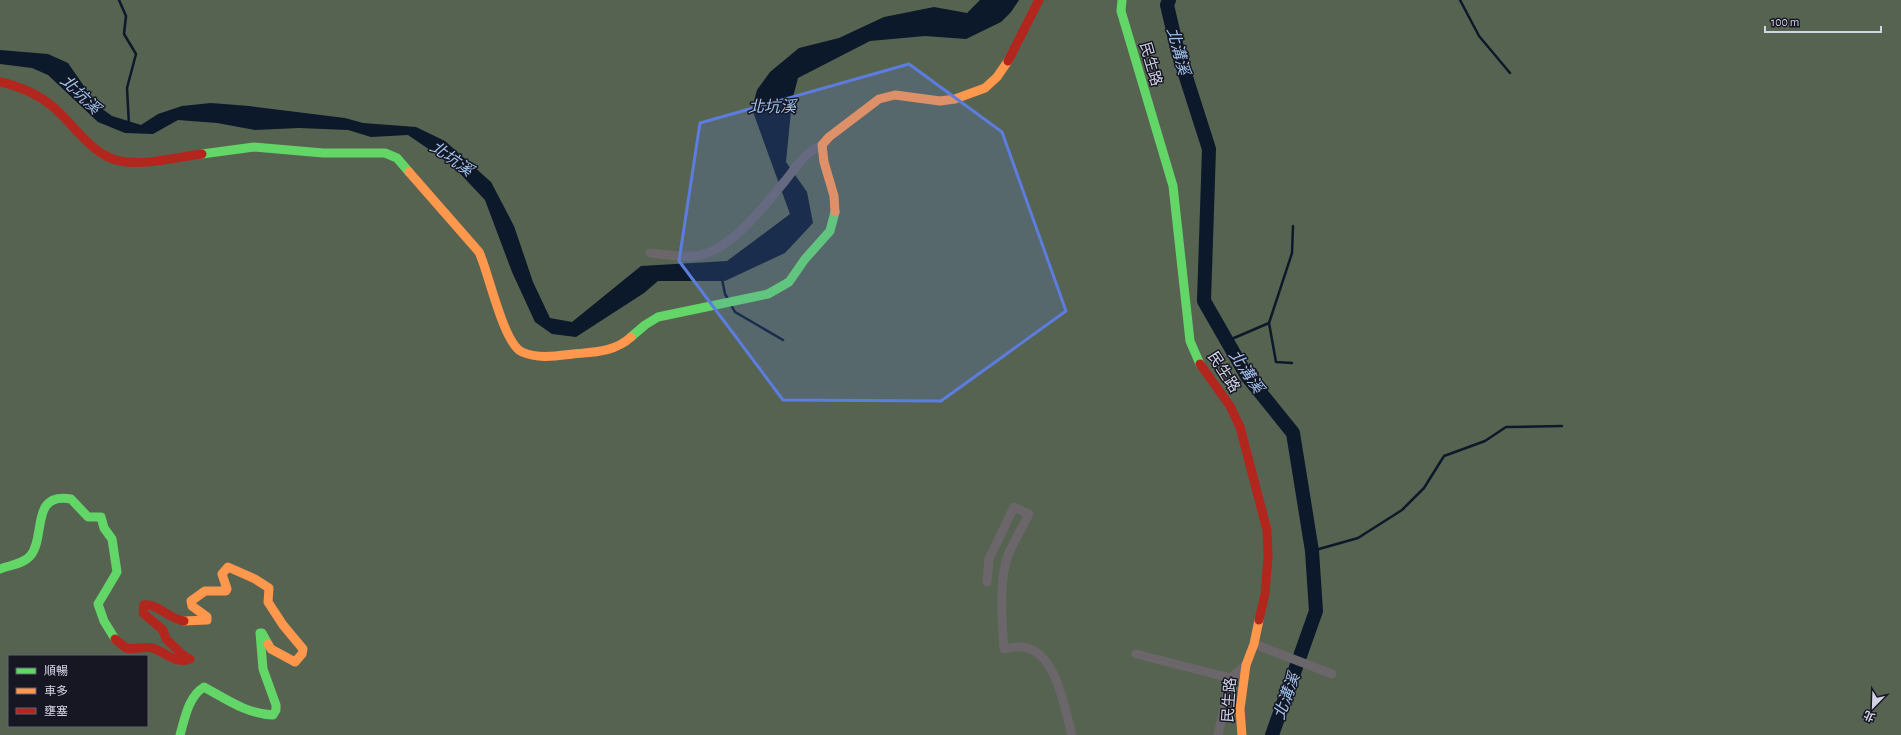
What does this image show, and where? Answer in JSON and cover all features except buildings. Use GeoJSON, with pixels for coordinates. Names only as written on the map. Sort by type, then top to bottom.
{"type":"FeatureCollection","features":[{"type":"Feature","properties":{"kind":"street"},"geometry":{"type":"LineString","coordinates":[[650,253],[695,256],[714,251],[738,233],[772,196],[809,151],[822,145],[879,99],[895,95],[940,101],[986,88],[997,77],[1013,55],[1039,0]]}},
{"type":"Feature","properties":{"kind":"street","name":"民生路"},"geometry":{"type":"LineString","coordinates":[[1122,0],[1121,11],[1173,186],[1190,341],[1199,363],[1230,406],[1240,427],[1267,530],[1268,557],[1266,594],[1254,644],[1246,665],[1240,709],[1242,735]]}},
{"type":"Feature","properties":{"kind":"street"},"geometry":{"type":"LineString","coordinates":[[0,82],[15,85],[29,91],[46,102],[89,143],[112,159],[139,162],[254,147],[323,153],[386,153],[397,158],[478,252],[486,267],[495,302],[513,346],[522,352],[544,357],[606,351],[627,342],[645,325],[658,317],[768,294],[789,282],[804,259],[830,231],[836,209],[834,196],[824,162],[822,145]]}},
{"type":"Feature","properties":{"kind":"street"},"geometry":{"type":"LineString","coordinates":[[0,569],[28,559],[33,553],[36,546],[40,518],[45,507],[53,500],[62,498],[71,499],[88,517],[101,517],[104,528],[112,539],[116,572],[98,604],[98,610],[106,626],[122,646],[127,648],[141,646],[152,648],[173,658],[185,661],[190,659],[184,656],[166,640],[163,630],[143,614],[144,605],[148,604],[153,606],[173,618],[187,621],[207,620],[207,617],[192,606],[191,601],[205,591],[226,592],[227,589],[222,574],[224,569],[228,567],[256,579],[268,588],[268,602],[295,642],[303,649],[302,654],[295,662],[283,654],[271,649],[262,633],[260,633],[263,669],[276,705],[276,710],[273,715],[266,716],[250,711],[204,688],[199,689],[190,704],[180,735]]}},
{"type":"Feature","properties":{"kind":"street"},"geometry":{"type":"LineString","coordinates":[[987,582],[988,559],[1014,507],[1029,514],[1008,554],[1002,586],[1004,649],[1023,647],[1038,653],[1049,665],[1060,690],[1072,735]]}},
{"type":"Feature","properties":{"kind":"street"},"geometry":{"type":"LineString","coordinates":[[1254,644],[1329,673]]}},
{"type":"Feature","properties":{"kind":"street"},"geometry":{"type":"LineString","coordinates":[[1136,654],[1231,678]]}},
{"type":"Feature","properties":{"kind":"street"},"geometry":{"type":"LineString","coordinates":[[1218,735],[1231,678],[1246,665]]}},
{"type":"Feature","properties":{"kind":"highlighted area"},"geometry":{"type":"Polygon","coordinates":[[[909,64],[1002,132],[1066,311],[941,401],[783,400],[679,261],[700,123],[909,64]]]}},
{"type":"Feature","properties":{"kind":"green space"},"geometry":{"type":"Polygon","coordinates":[[[0,0],[1901,0],[1901,735],[0,735],[0,0]]]}},
{"type":"Feature","properties":{"kind":"water","name":"北坑溪"},"geometry":{"type":"Polygon","coordinates":[[[980,0],[1019,0],[1011,12],[1001,22],[966,39],[925,36],[870,41],[798,78],[792,101],[786,162],[807,192],[813,223],[785,253],[725,281],[658,281],[644,293],[576,337],[552,334],[535,322],[512,272],[485,200],[452,165],[408,135],[371,137],[348,130],[299,128],[255,130],[217,123],[178,120],[153,134],[125,133],[98,122],[48,75],[32,68],[0,64],[0,50],[48,54],[68,63],[97,105],[112,116],[141,125],[158,114],[182,106],[211,103],[249,106],[345,118],[363,123],[416,127],[445,141],[491,182],[514,226],[533,282],[550,318],[572,322],[641,266],[727,261],[790,214],[752,109],[757,90],[770,72],[799,48],[839,38],[884,17],[934,7],[967,13],[980,0]]]}},
{"type":"Feature","properties":{"kind":"waterway"},"geometry":{"type":"LineString","coordinates":[[119,0],[126,16],[124,34],[136,54],[127,88],[129,125]]}},
{"type":"Feature","properties":{"kind":"waterway","name":"北溝溪"},"geometry":{"type":"LineString","coordinates":[[1169,0],[1167,5],[1178,52],[1209,149],[1204,301],[1247,376],[1293,433],[1312,551],[1316,611],[1272,735]]}},
{"type":"Feature","properties":{"kind":"waterway"},"geometry":{"type":"LineString","coordinates":[[1460,0],[1479,36],[1510,73]]}},
{"type":"Feature","properties":{"kind":"waterway"},"geometry":{"type":"LineString","coordinates":[[1227,341],[1269,323],[1292,253],[1293,226]]}},
{"type":"Feature","properties":{"kind":"waterway"},"geometry":{"type":"LineString","coordinates":[[722,279],[725,294],[728,299]]}},
{"type":"Feature","properties":{"kind":"waterway"},"geometry":{"type":"LineString","coordinates":[[731,305],[735,312],[783,340]]}},
{"type":"Feature","properties":{"kind":"waterway"},"geometry":{"type":"LineString","coordinates":[[1269,323],[1276,362],[1292,363]]}},
{"type":"Feature","properties":{"kind":"waterway"},"geometry":{"type":"LineString","coordinates":[[1312,551],[1358,538],[1402,510],[1424,488],[1444,456],[1485,441],[1506,427],[1562,426]]}},
{"type":"Feature","properties":{"kind":"traffic: fast"},"geometry":{"type":"LineString","coordinates":[[1122,0],[1121,11],[1173,186],[1190,341],[1200,364]]}},
{"type":"Feature","properties":{"kind":"traffic: fast"},"geometry":{"type":"LineString","coordinates":[[202,154],[254,147],[323,153],[385,153],[397,158],[409,172]]}},
{"type":"Feature","properties":{"kind":"traffic: fast"},"geometry":{"type":"LineString","coordinates":[[631,337],[645,325],[658,317],[768,294],[789,282],[805,259],[830,231],[835,212]]}},
{"type":"Feature","properties":{"kind":"traffic: fast"},"geometry":{"type":"LineString","coordinates":[[0,569],[21,562],[31,555],[38,537],[41,517],[44,509],[50,502],[58,499],[71,499],[88,517],[101,517],[104,528],[112,539],[117,572],[98,604],[104,621],[115,639]]}},
{"type":"Feature","properties":{"kind":"traffic: fast"},"geometry":{"type":"LineString","coordinates":[[180,735],[188,708],[194,696],[204,687],[246,709],[273,715],[276,710],[276,705],[263,669],[260,633],[262,633],[268,644]]}},
{"type":"Feature","properties":{"kind":"traffic: slow"},"geometry":{"type":"LineString","coordinates":[[835,212],[834,196],[824,162],[822,145],[829,137],[879,99],[895,95],[940,101],[955,99],[985,88],[997,77],[1008,61]]}},
{"type":"Feature","properties":{"kind":"traffic: slow"},"geometry":{"type":"LineString","coordinates":[[409,172],[479,252],[497,306],[509,336],[515,346],[522,352],[534,356],[560,356],[596,352],[618,346],[631,337]]}},
{"type":"Feature","properties":{"kind":"traffic: slow"},"geometry":{"type":"LineString","coordinates":[[184,621],[207,620],[207,617],[192,606],[191,601],[205,591],[226,591],[227,589],[222,574],[228,567],[255,579],[269,588],[268,602],[283,625],[303,649],[302,654],[295,662],[271,649],[268,644]]}},
{"type":"Feature","properties":{"kind":"traffic: slow"},"geometry":{"type":"LineString","coordinates":[[1242,735],[1240,709],[1246,665],[1254,644],[1259,620]]}},
{"type":"Feature","properties":{"kind":"traffic: jam"},"geometry":{"type":"LineString","coordinates":[[1008,61],[1039,0]]}},
{"type":"Feature","properties":{"kind":"traffic: jam"},"geometry":{"type":"LineString","coordinates":[[0,82],[28,91],[52,106],[83,138],[110,158],[120,161],[140,162],[202,154]]}},
{"type":"Feature","properties":{"kind":"traffic: jam"},"geometry":{"type":"LineString","coordinates":[[1200,364],[1230,406],[1240,427],[1267,530],[1268,557],[1265,594],[1259,620]]}},
{"type":"Feature","properties":{"kind":"traffic: jam"},"geometry":{"type":"LineString","coordinates":[[115,639],[126,648],[152,648],[175,659],[190,659],[184,656],[166,639],[163,630],[143,613],[144,605],[154,606],[173,617],[184,621]]}}]}
